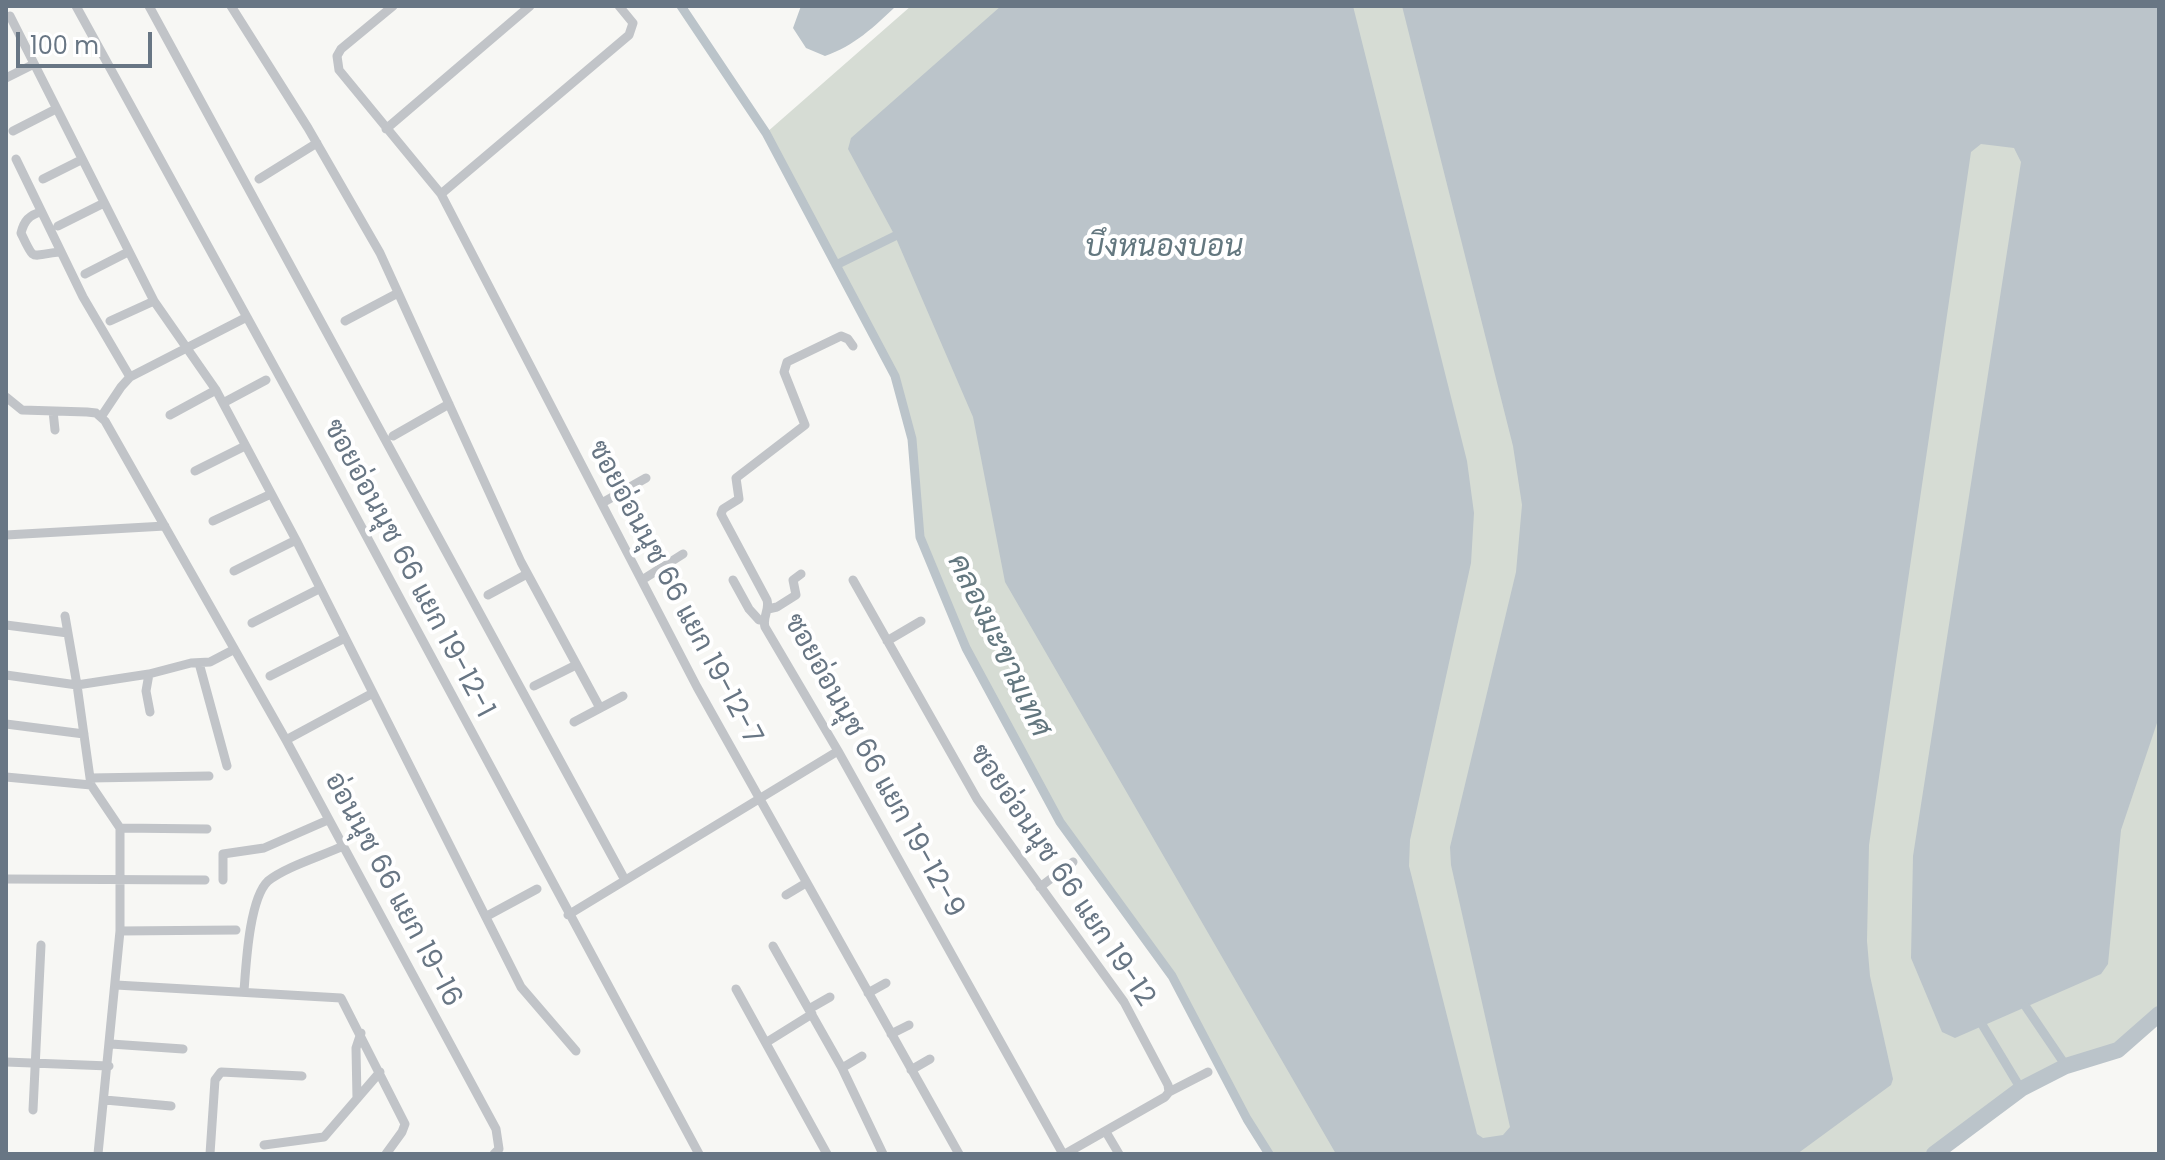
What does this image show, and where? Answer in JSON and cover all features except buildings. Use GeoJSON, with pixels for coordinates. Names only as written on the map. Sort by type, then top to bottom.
{"type":"FeatureCollection","features":[{"type":"Feature","properties":{"kind":"street","name":"ซอยอ่อนนุช 66 แยก 19-12-1"},"geometry":{"type":"LineString","coordinates":[[76,6],[699,1154]]}},
{"type":"Feature","properties":{"kind":"street"},"geometry":{"type":"LineString","coordinates":[[149,6],[625,880]]}},
{"type":"Feature","properties":{"kind":"street"},"geometry":{"type":"LineString","coordinates":[[231,6],[317,143],[380,253],[527,574],[600,708]]}},
{"type":"Feature","properties":{"kind":"street","name":"ซอยอ่อนนุช 66 แยก 19-12-7"},"geometry":{"type":"LineString","coordinates":[[393,6],[341,49],[336,63],[441,194],[758,799],[959,1154]]}},
{"type":"Feature","properties":{"kind":"street"},"geometry":{"type":"LineString","coordinates":[[386,129],[530,6]]}},
{"type":"Feature","properties":{"kind":"street"},"geometry":{"type":"LineString","coordinates":[[441,194],[629,35],[633,23],[619,6]]}},
{"type":"Feature","properties":{"kind":"street"},"geometry":{"type":"LineString","coordinates":[[10,16],[102,204],[154,301],[216,390],[296,540],[530,1000],[576,1051]]}},
{"type":"Feature","properties":{"kind":"street"},"geometry":{"type":"LineString","coordinates":[[6,78],[34,64]]}},
{"type":"Feature","properties":{"kind":"street"},"geometry":{"type":"LineString","coordinates":[[13,131],[56,109]]}},
{"type":"Feature","properties":{"kind":"street"},"geometry":{"type":"LineString","coordinates":[[259,179],[317,143]]}},
{"type":"Feature","properties":{"kind":"street"},"geometry":{"type":"LineString","coordinates":[[16,159],[59,252],[130,377]]}},
{"type":"Feature","properties":{"kind":"street"},"geometry":{"type":"LineString","coordinates":[[43,179],[81,160]]}},
{"type":"Feature","properties":{"kind":"street"},"geometry":{"type":"LineString","coordinates":[[58,226],[102,204]]}},
{"type":"Feature","properties":{"kind":"street"},"geometry":{"type":"LineString","coordinates":[[41,212],[24,223],[21,233],[25,242],[37,257],[59,252]]}},
{"type":"Feature","properties":{"kind":"street"},"geometry":{"type":"LineString","coordinates":[[85,274],[128,252]]}},
{"type":"Feature","properties":{"kind":"street"},"geometry":{"type":"LineString","coordinates":[[345,321],[398,293]]}},
{"type":"Feature","properties":{"kind":"street"},"geometry":{"type":"LineString","coordinates":[[110,321],[154,301]]}},
{"type":"Feature","properties":{"kind":"street"},"geometry":{"type":"LineString","coordinates":[[6,397],[22,410],[87,412],[101,417],[130,377],[245,318]]}},
{"type":"Feature","properties":{"kind":"street","name":"ซอยอ่อนนุช 66 แยก 19-12-9"},"geometry":{"type":"LineString","coordinates":[[853,346],[841,336],[787,362],[784,372],[805,425],[736,478],[739,499],[721,511],[722,517],[767,600],[765,627],[1064,1154]]}},
{"type":"Feature","properties":{"kind":"street"},"geometry":{"type":"LineString","coordinates":[[223,403],[266,380]]}},
{"type":"Feature","properties":{"kind":"street"},"geometry":{"type":"LineString","coordinates":[[170,415],[216,390]]}},
{"type":"Feature","properties":{"kind":"street"},"geometry":{"type":"LineString","coordinates":[[393,436],[449,404]]}},
{"type":"Feature","properties":{"kind":"street"},"geometry":{"type":"LineString","coordinates":[[53,411],[55,430]]}},
{"type":"Feature","properties":{"kind":"street","name":"อ่อนนุช 66 แยก 19-16"},"geometry":{"type":"LineString","coordinates":[[101,417],[286,740],[496,1129],[499,1152]]}},
{"type":"Feature","properties":{"kind":"street"},"geometry":{"type":"LineString","coordinates":[[195,471],[245,446]]}},
{"type":"Feature","properties":{"kind":"street"},"geometry":{"type":"LineString","coordinates":[[602,503],[646,478]]}},
{"type":"Feature","properties":{"kind":"street"},"geometry":{"type":"LineString","coordinates":[[213,521],[271,494]]}},
{"type":"Feature","properties":{"kind":"street"},"geometry":{"type":"LineString","coordinates":[[6,535],[165,526]]}},
{"type":"Feature","properties":{"kind":"street"},"geometry":{"type":"LineString","coordinates":[[234,571],[296,540]]}},
{"type":"Feature","properties":{"kind":"street"},"geometry":{"type":"LineString","coordinates":[[642,580],[683,554]]}},
{"type":"Feature","properties":{"kind":"street"},"geometry":{"type":"LineString","coordinates":[[488,595],[527,574]]}},
{"type":"Feature","properties":{"kind":"street"},"geometry":{"type":"LineString","coordinates":[[768,609],[796,595],[793,580],[801,574]]}},
{"type":"Feature","properties":{"kind":"street"},"geometry":{"type":"LineString","coordinates":[[733,580],[752,614],[764,620]]}},
{"type":"Feature","properties":{"kind":"street","name":"ซอยอ่อนนุช 66 แยก 19-12"},"geometry":{"type":"LineString","coordinates":[[853,580],[977,799],[1124,1002],[1169,1092]]}},
{"type":"Feature","properties":{"kind":"street"},"geometry":{"type":"LineString","coordinates":[[252,623],[319,589]]}},
{"type":"Feature","properties":{"kind":"street"},"geometry":{"type":"LineString","coordinates":[[65,616],[90,782],[120,828],[120,931],[98,1154]]}},
{"type":"Feature","properties":{"kind":"street"},"geometry":{"type":"LineString","coordinates":[[887,641],[921,621]]}},
{"type":"Feature","properties":{"kind":"street"},"geometry":{"type":"LineString","coordinates":[[6,625],[68,633]]}},
{"type":"Feature","properties":{"kind":"street"},"geometry":{"type":"LineString","coordinates":[[270,676],[345,638]]}},
{"type":"Feature","properties":{"kind":"street"},"geometry":{"type":"LineString","coordinates":[[6,675],[77,685],[210,662],[233,650]]}},
{"type":"Feature","properties":{"kind":"street"},"geometry":{"type":"LineString","coordinates":[[199,663],[227,766]]}},
{"type":"Feature","properties":{"kind":"street"},"geometry":{"type":"LineString","coordinates":[[534,686],[576,665]]}},
{"type":"Feature","properties":{"kind":"street"},"geometry":{"type":"LineString","coordinates":[[149,674],[146,691],[150,712]]}},
{"type":"Feature","properties":{"kind":"street"},"geometry":{"type":"LineString","coordinates":[[286,740],[373,693]]}},
{"type":"Feature","properties":{"kind":"street"},"geometry":{"type":"LineString","coordinates":[[574,722],[623,696]]}},
{"type":"Feature","properties":{"kind":"street"},"geometry":{"type":"LineString","coordinates":[[6,724],[84,734]]}},
{"type":"Feature","properties":{"kind":"street"},"geometry":{"type":"LineString","coordinates":[[568,915],[838,751]]}},
{"type":"Feature","properties":{"kind":"street"},"geometry":{"type":"LineString","coordinates":[[6,777],[90,782],[209,776]]}},
{"type":"Feature","properties":{"kind":"street"},"geometry":{"type":"LineString","coordinates":[[223,880],[223,854],[264,848],[328,820]]}},
{"type":"Feature","properties":{"kind":"street"},"geometry":{"type":"LineString","coordinates":[[120,828],[207,829]]}},
{"type":"Feature","properties":{"kind":"street"},"geometry":{"type":"LineString","coordinates":[[244,991],[247,947],[264,887],[276,876],[343,846]]}},
{"type":"Feature","properties":{"kind":"street"},"geometry":{"type":"LineString","coordinates":[[1040,887],[1073,862]]}},
{"type":"Feature","properties":{"kind":"street"},"geometry":{"type":"LineString","coordinates":[[6,879],[205,880]]}},
{"type":"Feature","properties":{"kind":"street"},"geometry":{"type":"LineString","coordinates":[[786,895],[806,883]]}},
{"type":"Feature","properties":{"kind":"street"},"geometry":{"type":"LineString","coordinates":[[487,916],[537,889]]}},
{"type":"Feature","properties":{"kind":"street"},"geometry":{"type":"LineString","coordinates":[[120,931],[236,930]]}},
{"type":"Feature","properties":{"kind":"street"},"geometry":{"type":"LineString","coordinates":[[33,1110],[41,945]]}},
{"type":"Feature","properties":{"kind":"street"},"geometry":{"type":"LineString","coordinates":[[773,946],[842,1068],[883,1154]]}},
{"type":"Feature","properties":{"kind":"street"},"geometry":{"type":"LineString","coordinates":[[868,993],[886,983]]}},
{"type":"Feature","properties":{"kind":"street"},"geometry":{"type":"LineString","coordinates":[[116,985],[336,996],[345,1001],[405,1124],[386,1154]]}},
{"type":"Feature","properties":{"kind":"street"},"geometry":{"type":"LineString","coordinates":[[736,989],[827,1154]]}},
{"type":"Feature","properties":{"kind":"street"},"geometry":{"type":"LineString","coordinates":[[767,1042],[830,997]]}},
{"type":"Feature","properties":{"kind":"street"},"geometry":{"type":"LineString","coordinates":[[891,1034],[909,1025]]}},
{"type":"Feature","properties":{"kind":"street"},"geometry":{"type":"LineString","coordinates":[[357,1099],[356,1048],[361,1033]]}},
{"type":"Feature","properties":{"kind":"street"},"geometry":{"type":"LineString","coordinates":[[111,1044],[183,1049]]}},
{"type":"Feature","properties":{"kind":"street"},"geometry":{"type":"LineString","coordinates":[[842,1068],[862,1056]]}},
{"type":"Feature","properties":{"kind":"street"},"geometry":{"type":"LineString","coordinates":[[911,1070],[930,1059]]}},
{"type":"Feature","properties":{"kind":"street"},"geometry":{"type":"LineString","coordinates":[[6,1062],[109,1066]]}},
{"type":"Feature","properties":{"kind":"street"},"geometry":{"type":"LineString","coordinates":[[210,1154],[215,1080],[221,1072],[302,1076]]}},
{"type":"Feature","properties":{"kind":"street"},"geometry":{"type":"LineString","coordinates":[[264,1145],[324,1137],[380,1072]]}},
{"type":"Feature","properties":{"kind":"street"},"geometry":{"type":"LineString","coordinates":[[1064,1154],[1208,1072]]}},
{"type":"Feature","properties":{"kind":"street"},"geometry":{"type":"LineString","coordinates":[[105,1100],[171,1106]]}},
{"type":"Feature","properties":{"kind":"street"},"geometry":{"type":"LineString","coordinates":[[1106,1132],[1119,1154]]}},
{"type":"Feature","properties":{"kind":"shaded area","name":"บึงหนองบอน"},"geometry":{"type":"Polygon","coordinates":[[[911,6],[2159,6],[2159,1014],[2118,1050],[2066,1066],[2021,1089],[1934,1154],[1269,1154],[1247,1119],[1172,976],[1060,822],[966,648],[920,537],[912,439],[895,376],[766,133],[911,6]]]}},
{"type":"Feature","properties":{"kind":"water"},"geometry":{"type":"Polygon","coordinates":[[[801,6],[896,6],[854,41],[825,56],[806,48],[793,28],[801,6]]]}},
{"type":"Feature","properties":{"kind":"water","name":"บึงหนองบอน"},"geometry":{"type":"Polygon","coordinates":[[[1001,6],[1353,6],[1467,461],[1474,513],[1471,563],[1410,840],[1409,866],[1477,1134],[1483,1138],[1503,1135],[1510,1127],[1451,865],[1450,847],[1516,572],[1522,505],[1513,446],[1402,6],[2159,6],[2159,717],[2121,830],[2108,964],[2101,974],[1955,1038],[1942,1032],[1911,958],[1913,856],[2021,162],[2014,148],[1981,144],[1971,152],[1869,845],[1867,941],[1870,976],[1893,1079],[1891,1085],[1797,1154],[1336,1154],[1005,582],[973,417],[895,236],[848,149],[851,138],[1001,6]]]}},
{"type":"Feature","properties":{"kind":"waterway","name":"คลองมะขามเทศ"},"geometry":{"type":"LineString","coordinates":[[681,6],[766,133],[895,376],[912,439],[920,537],[966,648],[1060,822],[1172,976],[1247,1119],[1269,1154]]}},
{"type":"Feature","properties":{"kind":"waterway"},"geometry":{"type":"LineString","coordinates":[[836,265],[895,236]]}},
{"type":"Feature","properties":{"kind":"waterway"},"geometry":{"type":"LineString","coordinates":[[2026,1007],[2066,1066]]}},
{"type":"Feature","properties":{"kind":"waterway"},"geometry":{"type":"LineString","coordinates":[[1934,1154],[2021,1089],[2066,1066],[2118,1050],[2159,1014]]}},
{"type":"Feature","properties":{"kind":"waterway"},"geometry":{"type":"LineString","coordinates":[[1983,1026],[2021,1089]]}}]}
